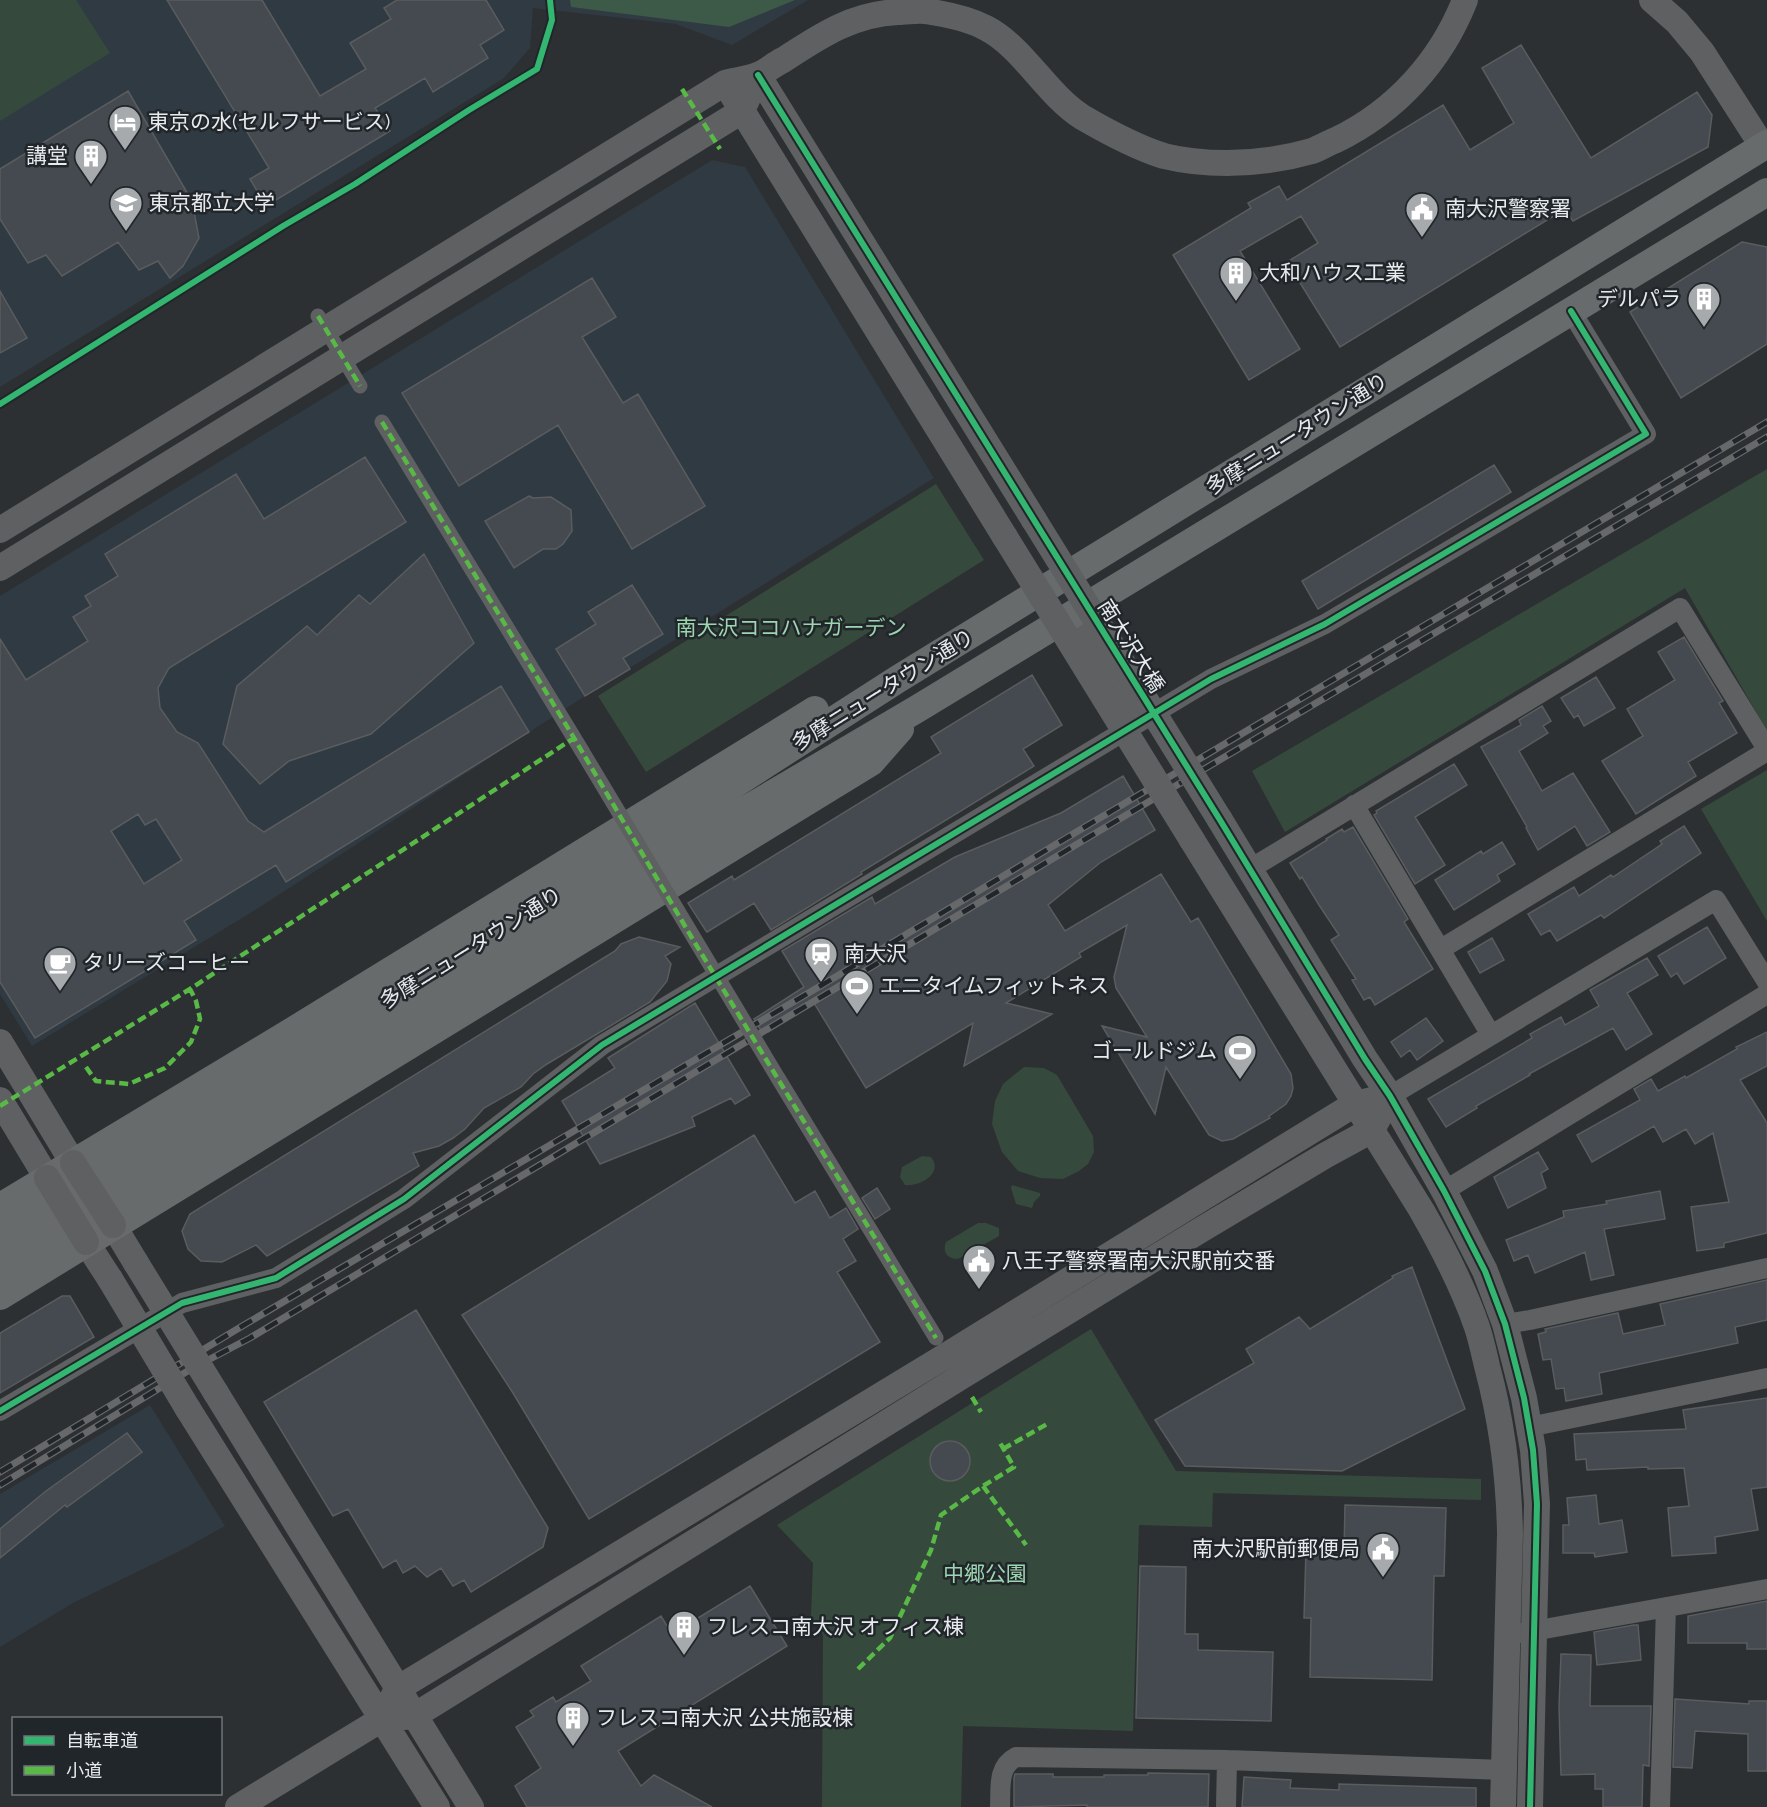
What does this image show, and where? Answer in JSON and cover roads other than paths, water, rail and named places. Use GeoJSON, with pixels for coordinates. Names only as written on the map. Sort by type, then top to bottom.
{"type":"FeatureCollection","features":[{"type":"Feature","properties":{"kind":"main road","name":"多摩ニュータウン通り"},"geometry":{"type":"LineString","coordinates":[[0,1237],[698,808],[898,679],[1766,148]]}},
{"type":"Feature","properties":{"kind":"main road","name":"多摩ニュータウン通り"},"geometry":{"type":"LineString","coordinates":[[0,1266],[699,837],[1075,614],[1767,192]]}},
{"type":"Feature","properties":{"kind":"main road"},"geometry":{"type":"LineString","coordinates":[[0,1207],[291,1032],[825,704],[898,679]]}},
{"type":"Feature","properties":{"kind":"main road"},"geometry":{"type":"LineString","coordinates":[[0,1296],[871,762],[917,709]]}},
{"type":"Feature","properties":{"kind":"street"},"geometry":{"type":"LineString","coordinates":[[0,530],[725,83],[758,75],[828,32],[856,19],[886,13],[922,11],[959,17],[987,29],[1009,45],[1055,94],[1082,116],[1133,143],[1164,156],[1205,163],[1246,163],[1282,158],[1313,150],[1350,133],[1378,115],[1404,93],[1427,68],[1448,38],[1465,0]]}},
{"type":"Feature","properties":{"kind":"street"},"geometry":{"type":"LineString","coordinates":[[1652,0],[1677,22],[1702,52],[1766,148]]}},
{"type":"Feature","properties":{"kind":"street"},"geometry":{"type":"LineString","coordinates":[[0,568],[742,111],[758,75]]}},
{"type":"Feature","properties":{"kind":"street","name":"南大沢大橋"},"geometry":{"type":"LineString","coordinates":[[758,75],[1390,1096],[1444,1191],[1485,1270],[1505,1324],[1524,1398],[1533,1450],[1537,1504],[1530,1807]]}},
{"type":"Feature","properties":{"kind":"street"},"geometry":{"type":"LineString","coordinates":[[725,83],[1372,1130],[1442,1245],[1458,1279],[1477,1328],[1497,1406],[1509,1493],[1503,1807]]}},
{"type":"Feature","properties":{"kind":"street"},"geometry":{"type":"LineString","coordinates":[[0,1410],[182,1303],[276,1278],[404,1199],[602,1045],[1211,679],[1325,624],[1646,434],[1571,311]]}},
{"type":"Feature","properties":{"kind":"street"},"geometry":{"type":"LineString","coordinates":[[318,316],[360,386]]}},
{"type":"Feature","properties":{"kind":"street"},"geometry":{"type":"LineString","coordinates":[[382,422],[936,1338]]}},
{"type":"Feature","properties":{"kind":"street"},"geometry":{"type":"LineString","coordinates":[[1250,869],[1680,608],[1767,750],[1441,949]]}},
{"type":"Feature","properties":{"kind":"street"},"geometry":{"type":"LineString","coordinates":[[1075,614],[1141,721]]}},
{"type":"Feature","properties":{"kind":"street"},"geometry":{"type":"LineString","coordinates":[[1354,805],[1491,1035]]}},
{"type":"Feature","properties":{"kind":"street"},"geometry":{"type":"LineString","coordinates":[[382,1719],[397,1689],[937,1362],[1355,1104],[1390,1096],[1716,900],[1767,982]]}},
{"type":"Feature","properties":{"kind":"street"},"geometry":{"type":"LineString","coordinates":[[1444,1191],[1767,994]]}},
{"type":"Feature","properties":{"kind":"street"},"geometry":{"type":"LineString","coordinates":[[0,1042],[471,1807]]}},
{"type":"Feature","properties":{"kind":"street"},"geometry":{"type":"LineString","coordinates":[[238,1807],[382,1719],[414,1716],[1199,1231],[1372,1130],[1390,1096]]}},
{"type":"Feature","properties":{"kind":"street"},"geometry":{"type":"LineString","coordinates":[[0,1100],[188,1409],[436,1807]]}},
{"type":"Feature","properties":{"kind":"street"},"geometry":{"type":"LineString","coordinates":[[1505,1324],[1767,1268]]}},
{"type":"Feature","properties":{"kind":"street"},"geometry":{"type":"LineString","coordinates":[[1529,1427],[1767,1378]]}},
{"type":"Feature","properties":{"kind":"street"},"geometry":{"type":"LineString","coordinates":[[1507,1635],[1767,1589]]}},
{"type":"Feature","properties":{"kind":"street"},"geometry":{"type":"LineString","coordinates":[[1660,1807],[1666,1607]]}},
{"type":"Feature","properties":{"kind":"street"},"geometry":{"type":"LineString","coordinates":[[1000,1807],[1001,1775],[1005,1764],[1016,1757],[1227,1760],[1504,1770]]}},
{"type":"Feature","properties":{"kind":"street"},"geometry":{"type":"LineString","coordinates":[[1226,1807],[1227,1760]]}},
{"type":"Feature","properties":{"kind":"railway"},"geometry":{"type":"LineString","coordinates":[[0,1472],[1767,422]]}},
{"type":"Feature","properties":{"kind":"railway"},"geometry":{"type":"LineString","coordinates":[[0,1485],[191,1369],[250,1338],[1089,837],[1767,437]]}},
{"type":"Feature","properties":{"kind":"place","name":"東京の水(セルフサービス)"},"geometry":{"type":"Point","coordinates":[125,151]}},
{"type":"Feature","properties":{"kind":"place","name":"講堂"},"geometry":{"type":"Point","coordinates":[91,185]}},
{"type":"Feature","properties":{"kind":"place","name":"東京都立大学"},"geometry":{"type":"Point","coordinates":[126,232]}},
{"type":"Feature","properties":{"kind":"place","name":"南大沢警察署"},"geometry":{"type":"Point","coordinates":[1422,238]}},
{"type":"Feature","properties":{"kind":"place","name":"大和ハウス工業"},"geometry":{"type":"Point","coordinates":[1236,302]}},
{"type":"Feature","properties":{"kind":"place","name":"デルパラ"},"geometry":{"type":"Point","coordinates":[1704,328]}},
{"type":"Feature","properties":{"kind":"place","name":"南大沢"},"geometry":{"type":"Point","coordinates":[821,983]}},
{"type":"Feature","properties":{"kind":"place","name":"タリーズコーヒー"},"geometry":{"type":"Point","coordinates":[60,992]}},
{"type":"Feature","properties":{"kind":"place","name":"エニタイムフィットネス"},"geometry":{"type":"Point","coordinates":[857,1015]}},
{"type":"Feature","properties":{"kind":"place","name":"ゴールドジム"},"geometry":{"type":"Point","coordinates":[1240,1080]}},
{"type":"Feature","properties":{"kind":"place","name":"八王子警察署南大沢駅前交番"},"geometry":{"type":"Point","coordinates":[979,1290]}},
{"type":"Feature","properties":{"kind":"place","name":"南大沢駅前郵便局"},"geometry":{"type":"Point","coordinates":[1383,1578]}},
{"type":"Feature","properties":{"kind":"place","name":"フレスコ南大沢 オフィス棟"},"geometry":{"type":"Point","coordinates":[684,1656]}},
{"type":"Feature","properties":{"kind":"place","name":"フレスコ南大沢 公共施設棟"},"geometry":{"type":"Point","coordinates":[573,1747]}},
{"type":"Feature","properties":{"kind":"park label","name":"南大沢ココハナガーデン"},"geometry":{"type":"Point","coordinates":[791,628]}},
{"type":"Feature","properties":{"kind":"park label","name":"中郷公園"},"geometry":{"type":"Point","coordinates":[985,1574]}}]}
